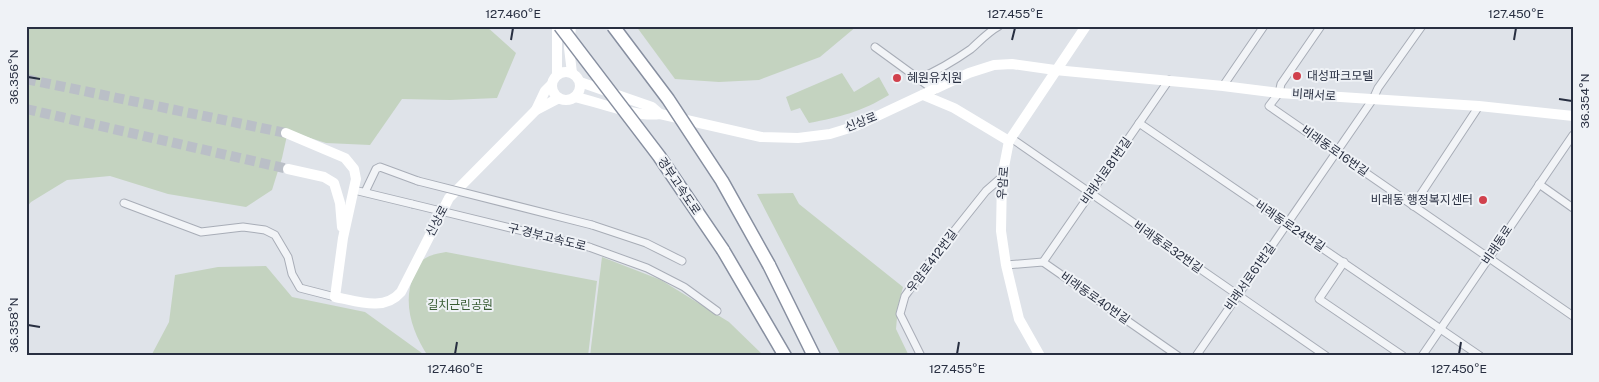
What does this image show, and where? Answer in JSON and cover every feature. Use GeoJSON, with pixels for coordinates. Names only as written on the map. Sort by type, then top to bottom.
{"type":"FeatureCollection","features":[{"type":"Feature","properties":{"kind":"highway","name":"경부고속도로"},"geometry":{"type":"LineString","coordinates":[[558,26],[659,156],[723,250],[785,356]]}},
{"type":"Feature","properties":{"kind":"highway"},"geometry":{"type":"LineString","coordinates":[[613,26],[668,99],[716,173],[769,265],[814,356]]}},
{"type":"Feature","properties":{"kind":"street"},"geometry":{"type":"LineString","coordinates":[[557,75],[558,26]]}},
{"type":"Feature","properties":{"kind":"street"},"geometry":{"type":"LineString","coordinates":[[571,26],[568,48],[572,73]]}},
{"type":"Feature","properties":{"kind":"street"},"geometry":{"type":"LineString","coordinates":[[918,79],[940,69],[999,26]]}},
{"type":"Feature","properties":{"kind":"street","name":"우암로"},"geometry":{"type":"LineString","coordinates":[[1040,356],[1019,319],[1006,265],[1001,231],[1002,177],[1010,139],[1086,26]]}},
{"type":"Feature","properties":{"kind":"street"},"geometry":{"type":"LineString","coordinates":[[1279,93],[1281,84],[1322,26]]}},
{"type":"Feature","properties":{"kind":"street","name":"비래서로61번길"},"geometry":{"type":"LineString","coordinates":[[1196,356],[1422,26]]}},
{"type":"Feature","properties":{"kind":"street"},"geometry":{"type":"LineString","coordinates":[[1223,86],[1260,28]]}},
{"type":"Feature","properties":{"kind":"street"},"geometry":{"type":"LineString","coordinates":[[875,47],[934,90]]}},
{"type":"Feature","properties":{"kind":"street","name":"신상로"},"geometry":{"type":"LineString","coordinates":[[660,114],[761,137],[798,138],[830,134],[856,126],[969,73],[994,65],[1012,64],[1055,70]]}},
{"type":"Feature","properties":{"kind":"street","name":"비래서로"},"geometry":{"type":"LineString","coordinates":[[1055,70],[1169,80],[1279,93],[1479,106],[1573,116]]}},
{"type":"Feature","properties":{"kind":"street"},"geometry":{"type":"LineString","coordinates":[[536,110],[552,81],[557,75],[564,72],[572,73],[580,82],[652,107],[660,114]]}},
{"type":"Feature","properties":{"kind":"street","name":"비래서로81번길"},"geometry":{"type":"LineString","coordinates":[[1043,262],[1169,80]]}},
{"type":"Feature","properties":{"kind":"street"},"geometry":{"type":"LineString","coordinates":[[575,97],[579,90],[580,82]]}},
{"type":"Feature","properties":{"kind":"street"},"geometry":{"type":"LineString","coordinates":[[551,85],[553,93],[559,98],[567,100],[575,97],[650,116],[660,114]]}},
{"type":"Feature","properties":{"kind":"street","name":"비래동로16번길"},"geometry":{"type":"LineString","coordinates":[[1279,93],[1270,106],[1573,316]]}},
{"type":"Feature","properties":{"kind":"street"},"geometry":{"type":"LineString","coordinates":[[922,95],[954,108],[1010,139]]}},
{"type":"Feature","properties":{"kind":"street"},"geometry":{"type":"LineString","coordinates":[[536,110],[559,98]]}},
{"type":"Feature","properties":{"kind":"street"},"geometry":{"type":"LineString","coordinates":[[1413,206],[1479,106]]}},
{"type":"Feature","properties":{"kind":"street","name":"신상로"},"geometry":{"type":"LineString","coordinates":[[124,203],[201,232],[243,227],[265,230],[275,235],[288,257],[292,274],[300,288],[370,304],[382,303],[394,299],[401,292],[449,198],[536,110]]}},
{"type":"Feature","properties":{"kind":"street","name":"비래동로24번길"},"geometry":{"type":"LineString","coordinates":[[1140,123],[1480,356]]}},
{"type":"Feature","properties":{"kind":"street"},"geometry":{"type":"LineString","coordinates":[[286,133],[345,158],[354,170],[356,179],[343,238],[335,297]]}},
{"type":"Feature","properties":{"kind":"street","name":"비래동로"},"geometry":{"type":"LineString","coordinates":[[1422,356],[1573,135]]}},
{"type":"Feature","properties":{"kind":"street","name":"비래동로32번길"},"geometry":{"type":"LineString","coordinates":[[1010,139],[1326,356]]}},
{"type":"Feature","properties":{"kind":"street","name":"구 경부고속도로"},"geometry":{"type":"LineString","coordinates":[[365,192],[376,169],[380,167],[418,181],[592,225],[646,244],[682,261]]}},
{"type":"Feature","properties":{"kind":"street"},"geometry":{"type":"LineString","coordinates":[[288,169],[324,177],[334,183],[340,203],[343,238]]}},
{"type":"Feature","properties":{"kind":"street","name":"우암로412번길"},"geometry":{"type":"LineString","coordinates":[[921,356],[900,314],[905,296],[986,191],[1002,177]]}},
{"type":"Feature","properties":{"kind":"street"},"geometry":{"type":"LineString","coordinates":[[1539,184],[1573,208]]}},
{"type":"Feature","properties":{"kind":"street","name":"구 경부고속도로"},"geometry":{"type":"LineString","coordinates":[[354,190],[589,247],[647,268],[684,288],[717,311]]}},
{"type":"Feature","properties":{"kind":"street"},"geometry":{"type":"LineString","coordinates":[[1006,265],[1043,262]]}},
{"type":"Feature","properties":{"kind":"street","name":"비래동로40번길"},"geometry":{"type":"LineString","coordinates":[[1043,262],[1178,356]]}},
{"type":"Feature","properties":{"kind":"street"},"geometry":{"type":"LineString","coordinates":[[1344,262],[1319,299],[1403,356]]}},
{"type":"Feature","properties":{"kind":"green space"},"geometry":{"type":"Polygon","coordinates":[[[26,26],[486,26],[516,53],[497,98],[450,100],[402,99],[370,145],[326,143],[288,131],[272,190],[246,207],[168,194],[110,176],[67,180],[31,202],[26,208],[26,26]]]}},
{"type":"Feature","properties":{"kind":"green space"},"geometry":{"type":"Polygon","coordinates":[[[636,26],[857,26],[820,57],[759,80],[719,82],[675,79],[636,26]]]}},
{"type":"Feature","properties":{"kind":"green space"},"geometry":{"type":"Polygon","coordinates":[[[842,73],[854,92],[879,77],[889,95],[869,106],[850,113],[809,123],[800,108],[791,111],[786,97],[842,73]]]}},
{"type":"Feature","properties":{"kind":"green space"},"geometry":{"type":"Polygon","coordinates":[[[793,193],[799,204],[903,287],[898,306],[896,329],[909,356],[841,356],[757,194],[793,193]]]}},
{"type":"Feature","properties":{"kind":"green space","name":"길치근린공원"},"geometry":{"type":"Polygon","coordinates":[[[446,252],[597,281],[588,356],[428,356],[417,337],[410,317],[410,285],[422,260],[432,255],[446,252]]]}},
{"type":"Feature","properties":{"kind":"green space"},"geometry":{"type":"Polygon","coordinates":[[[602,257],[661,280],[729,322],[764,356],[590,356],[602,257]]]}},
{"type":"Feature","properties":{"kind":"green space"},"geometry":{"type":"Polygon","coordinates":[[[266,266],[292,297],[365,312],[426,356],[151,356],[169,322],[175,275],[218,267],[266,266]]]}},
{"type":"Feature","properties":{"kind":"tunnel"},"geometry":{"type":"LineString","coordinates":[[26,79],[286,133]]}},
{"type":"Feature","properties":{"kind":"tunnel"},"geometry":{"type":"LineString","coordinates":[[26,109],[288,169]]}},
{"type":"Feature","properties":{"kind":"place","name":"대성파크모텔"},"geometry":{"type":"Point","coordinates":[1297,76]}},
{"type":"Feature","properties":{"kind":"place","name":"혜원유치원"},"geometry":{"type":"Point","coordinates":[897,78]}},
{"type":"Feature","properties":{"kind":"place","name":"비래동 행정복지센터"},"geometry":{"type":"Point","coordinates":[1483,200]}}]}
